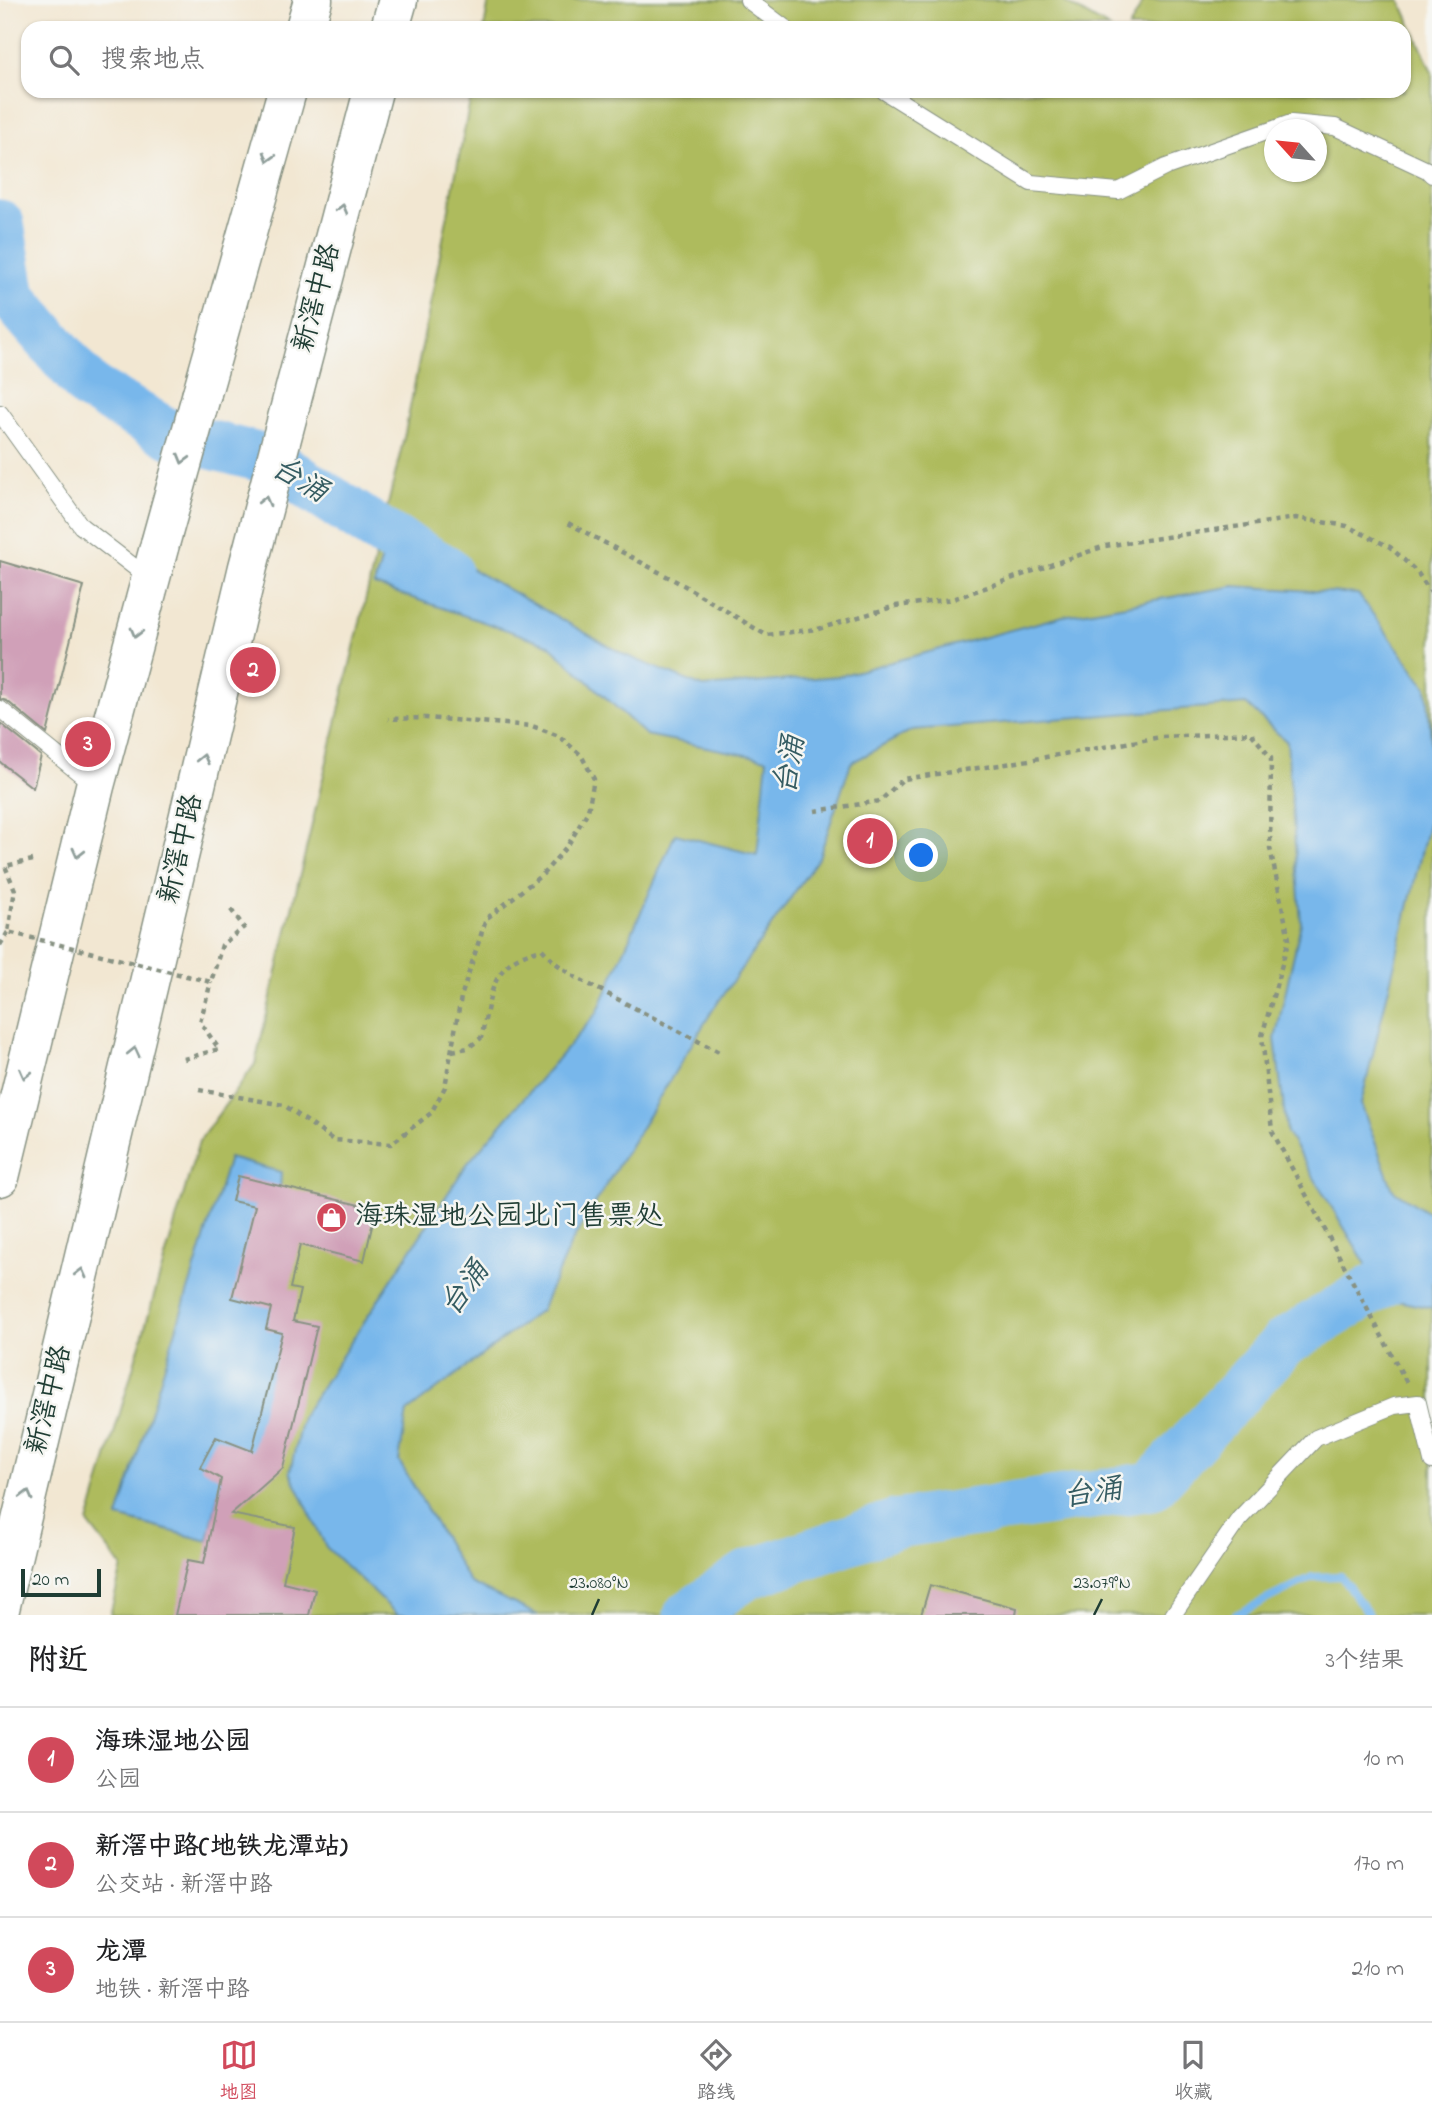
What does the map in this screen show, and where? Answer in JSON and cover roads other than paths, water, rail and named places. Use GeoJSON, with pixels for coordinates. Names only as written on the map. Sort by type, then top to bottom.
{"type":"FeatureCollection","features":[{"type":"Feature","properties":{"kind":"highway"},"geometry":{"type":"LineString","coordinates":[[307,21],[313,0]]}},
{"type":"Feature","properties":{"kind":"highway"},"geometry":{"type":"LineString","coordinates":[[392,21],[398,0]]}},
{"type":"Feature","properties":{"kind":"highway"},"geometry":{"type":"LineString","coordinates":[[0,1177],[95,786],[285,98]]}},
{"type":"Feature","properties":{"kind":"highway","name":"新滘中路"},"geometry":{"type":"LineString","coordinates":[[0,1609],[248,567],[371,98]]}},
{"type":"Feature","properties":{"kind":"lane"},"geometry":{"type":"LineString","coordinates":[[748,0],[776,21]]}},
{"type":"Feature","properties":{"kind":"lane"},"geometry":{"type":"LineString","coordinates":[[895,98],[1031,183],[1118,191],[1166,167],[1291,123],[1335,127],[1427,170],[1432,176]]}},
{"type":"Feature","properties":{"kind":"lane"},"geometry":{"type":"LineString","coordinates":[[0,412],[80,526],[155,561]]}},
{"type":"Feature","properties":{"kind":"lane"},"geometry":{"type":"LineString","coordinates":[[0,709],[95,786]]}},
{"type":"Feature","properties":{"kind":"lane"},"geometry":{"type":"LineString","coordinates":[[1172,1615],[1240,1519],[1316,1438],[1394,1406],[1418,1403],[1432,1461]]}},
{"type":"Feature","properties":{"kind":"water"},"geometry":{"type":"Polygon","coordinates":[[[392,524],[625,655],[703,687],[839,676],[1063,616],[1234,586],[1358,594],[1427,688],[1432,753],[1432,808],[1361,1104],[1393,1190],[1427,1212],[1432,1209],[1432,1308],[1387,1299],[1287,1133],[1275,1039],[1301,923],[1287,742],[1246,704],[912,730],[851,763],[819,857],[712,1011],[571,1243],[541,1310],[407,1412],[399,1461],[470,1583],[538,1615],[398,1615],[326,1547],[290,1472],[302,1417],[467,1164],[597,1013],[675,834],[757,855],[767,759],[646,735],[548,644],[374,585],[392,524]]]}},
{"type":"Feature","properties":{"kind":"water"},"geometry":{"type":"Polygon","coordinates":[[[229,1158],[281,1172],[278,1233],[287,1335],[263,1456],[220,1486],[208,1541],[118,1517],[229,1158]]]}},
{"type":"Feature","properties":{"kind":"waterway","name":"台涌"},"geometry":{"type":"LineString","coordinates":[[0,224],[12,297],[89,387],[172,435],[270,460],[389,537],[447,570]]}},
{"type":"Feature","properties":{"kind":"waterway","name":"台涌"},"geometry":{"type":"LineString","coordinates":[[688,1615],[747,1575],[895,1524],[1152,1486],[1284,1343],[1432,1253]]}},
{"type":"Feature","properties":{"kind":"waterway"},"geometry":{"type":"LineString","coordinates":[[1235,1615],[1312,1577],[1341,1576],[1369,1615]]}},
{"type":"Feature","properties":{"kind":"place","name":"新滘中路(地铁龙潭站)"},"geometry":{"type":"Point","coordinates":[253,670]}},
{"type":"Feature","properties":{"kind":"place","name":"龙潭"},"geometry":{"type":"Point","coordinates":[88,744]}},
{"type":"Feature","properties":{"kind":"place","name":"海珠湿地公园"},"geometry":{"type":"Point","coordinates":[870,841]}},
{"type":"Feature","properties":{"kind":"place","name":"海珠湿地公园北门售票处"},"geometry":{"type":"Point","coordinates":[332,1217]}}]}
